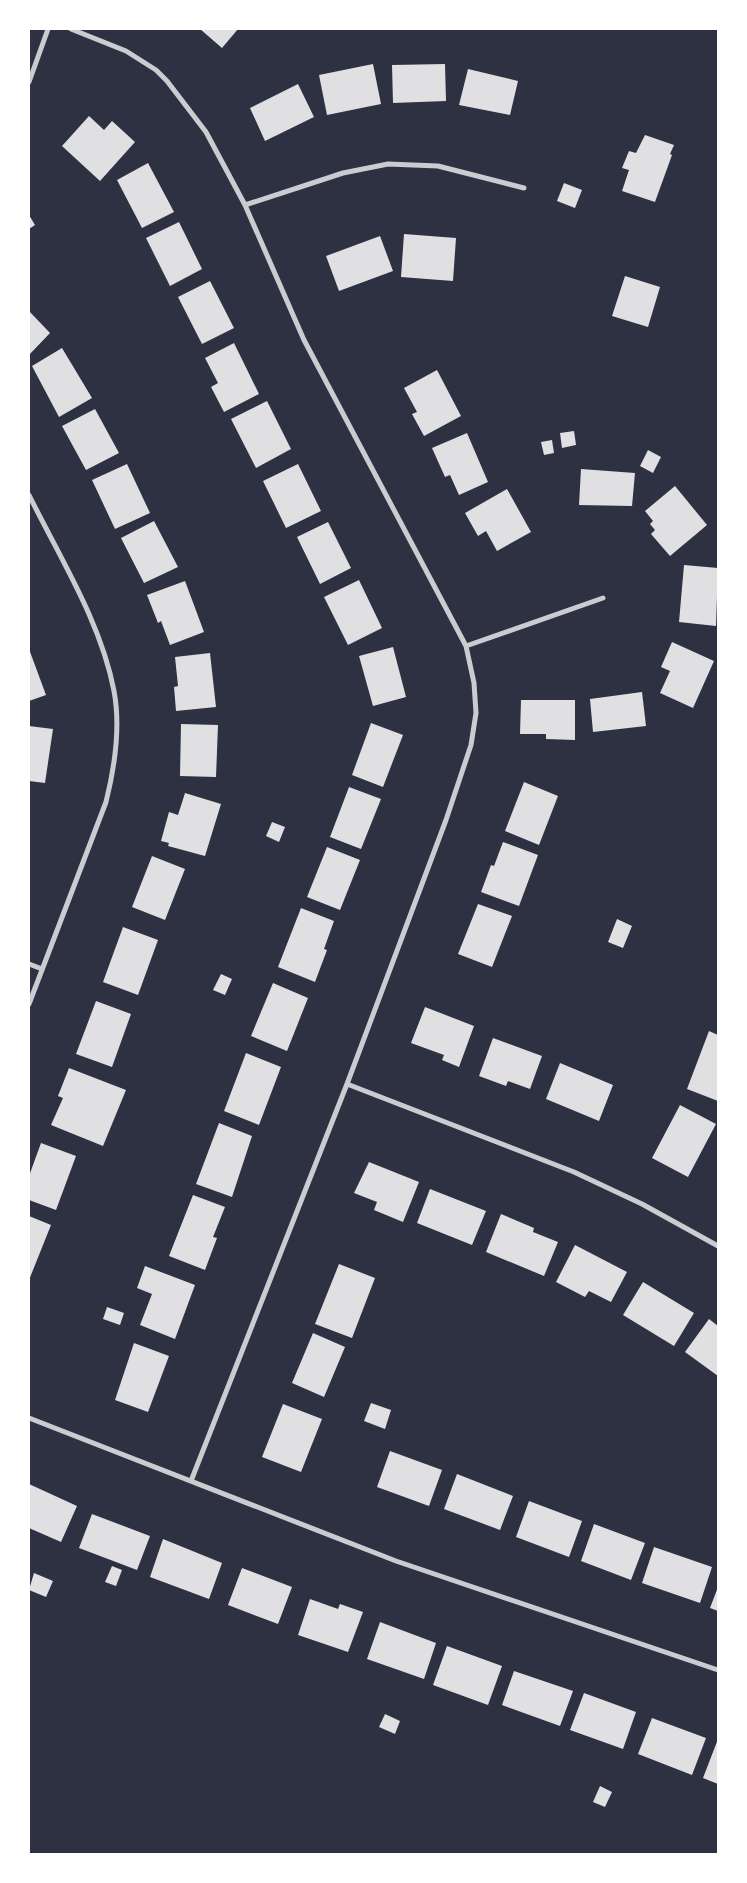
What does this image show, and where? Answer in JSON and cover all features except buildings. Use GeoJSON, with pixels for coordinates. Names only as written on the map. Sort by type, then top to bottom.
{"type":"FeatureCollection","features":[{"type":"Feature","properties":{"kind":"street"},"geometry":{"type":"LineString","coordinates":[[29,82],[48,29]]}},
{"type":"Feature","properties":{"kind":"street"},"geometry":{"type":"LineString","coordinates":[[71,29],[126,51],[156,70],[167,81],[206,132],[245,205],[304,340],[466,646],[474,683],[476,713],[471,745],[446,820],[347,1084],[191,1481]]}},
{"type":"Feature","properties":{"kind":"street"},"geometry":{"type":"LineString","coordinates":[[245,205],[343,173],[388,164],[438,166],[524,188]]}},
{"type":"Feature","properties":{"kind":"street"},"geometry":{"type":"LineString","coordinates":[[29,495],[98,635],[109,667],[117,712],[116,749],[106,802],[29,1004]]}},
{"type":"Feature","properties":{"kind":"street"},"geometry":{"type":"LineString","coordinates":[[466,646],[603,598]]}},
{"type":"Feature","properties":{"kind":"street"},"geometry":{"type":"LineString","coordinates":[[29,964],[42,969]]}},
{"type":"Feature","properties":{"kind":"street"},"geometry":{"type":"LineString","coordinates":[[347,1084],[574,1172],[642,1204],[718,1246]]}},
{"type":"Feature","properties":{"kind":"street"},"geometry":{"type":"LineString","coordinates":[[29,1418],[150,1467],[191,1481],[396,1561],[718,1670]]}}]}
